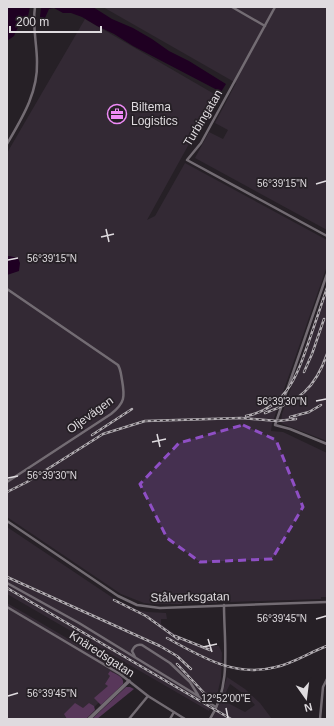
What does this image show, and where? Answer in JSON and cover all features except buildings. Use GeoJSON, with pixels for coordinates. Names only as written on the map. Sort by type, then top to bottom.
{"type":"FeatureCollection","features":[{"type":"Feature","properties":{"kind":"street"},"geometry":{"type":"LineString","coordinates":[[7,144],[30,103],[36,83],[37,60],[34,34],[35,7]]}},
{"type":"Feature","properties":{"kind":"street"},"geometry":{"type":"LineString","coordinates":[[232,7],[265,26]]}},
{"type":"Feature","properties":{"kind":"street","name":"Turbingatan"},"geometry":{"type":"LineString","coordinates":[[275,7],[201,143],[187,160],[327,236]]}},
{"type":"Feature","properties":{"kind":"street"},"geometry":{"type":"LineString","coordinates":[[327,274],[275,424],[327,444]]}},
{"type":"Feature","properties":{"kind":"street","name":"Oljevägen"},"geometry":{"type":"LineString","coordinates":[[7,482],[111,414],[121,405],[124,396],[121,371],[118,365],[8,290]]}},
{"type":"Feature","properties":{"kind":"street","name":"Stålverksgatan"},"geometry":{"type":"LineString","coordinates":[[7,521],[128,602],[148,607],[160,608],[327,602]]}},
{"type":"Feature","properties":{"kind":"street"},"geometry":{"type":"LineString","coordinates":[[7,583],[78,623],[216,707]]}},
{"type":"Feature","properties":{"kind":"street"},"geometry":{"type":"LineString","coordinates":[[210,719],[221,694],[226,667],[224,605]]}},
{"type":"Feature","properties":{"kind":"street","name":"Knäredsgatan"},"geometry":{"type":"LineString","coordinates":[[7,607],[120,674],[148,696],[185,719]]}},
{"type":"Feature","properties":{"kind":"street"},"geometry":{"type":"LineString","coordinates":[[135,658],[132,651],[134,647],[138,644],[142,645],[170,663],[190,682],[198,696]]}},
{"type":"Feature","properties":{"kind":"street"},"geometry":{"type":"LineString","coordinates":[[320,719],[323,687],[327,679]]}},
{"type":"Feature","properties":{"kind":"street"},"geometry":{"type":"LineString","coordinates":[[89,719],[129,681]]}},
{"type":"Feature","properties":{"kind":"street"},"geometry":{"type":"LineString","coordinates":[[129,719],[148,696]]}},
{"type":"Feature","properties":{"kind":"street"},"geometry":{"type":"LineString","coordinates":[[170,719],[174,712]]}},
{"type":"Feature","properties":{"kind":"highlighted area"},"geometry":{"type":"Polygon","coordinates":[[[243,425],[276,440],[303,507],[272,559],[200,562],[167,538],[140,484],[179,443],[243,425]]]}},
{"type":"Feature","properties":{"kind":"shaded area"},"geometry":{"type":"Polygon","coordinates":[[[7,7],[30,7],[28,16],[19,25],[14,36],[7,41],[7,7]]]}},
{"type":"Feature","properties":{"kind":"shaded area"},"geometry":{"type":"Polygon","coordinates":[[[41,7],[93,7],[112,19],[133,28],[152,39],[169,51],[189,61],[226,84],[221,92],[133,46],[82,17],[71,13],[63,13],[54,8],[49,9],[45,18],[40,17],[41,7]]]}},
{"type":"Feature","properties":{"kind":"shaded area"},"geometry":{"type":"Polygon","coordinates":[[[103,7],[327,7],[327,230],[195,158],[209,132],[223,139],[228,130],[215,123],[236,83],[103,7]]]}},
{"type":"Feature","properties":{"kind":"shaded area"},"geometry":{"type":"Polygon","coordinates":[[[85,19],[216,95],[147,220],[155,216],[185,163],[327,240],[327,266],[272,424],[271,431],[283,432],[327,453],[327,597],[321,597],[321,599],[229,602],[217,598],[217,603],[144,603],[121,594],[7,517],[7,153],[85,19]]]}},
{"type":"Feature","properties":{"kind":"shaded area"},"geometry":{"type":"Polygon","coordinates":[[[7,256],[18,258],[20,263],[19,271],[7,275],[7,256]]]}},
{"type":"Feature","properties":{"kind":"shaded area"},"geometry":{"type":"Polygon","coordinates":[[[327,285],[327,441],[281,422],[282,414],[327,285]]]}},
{"type":"Feature","properties":{"kind":"shaded area"},"geometry":{"type":"Polygon","coordinates":[[[7,527],[113,598],[138,610],[166,613],[167,619],[161,619],[161,624],[179,637],[204,646],[219,646],[222,653],[221,678],[218,691],[209,711],[7,594],[7,527]]]}},
{"type":"Feature","properties":{"kind":"shaded area"},"geometry":{"type":"Polygon","coordinates":[[[7,603],[128,674],[82,719],[7,719],[7,603]]]}},
{"type":"Feature","properties":{"kind":"shaded area"},"geometry":{"type":"Polygon","coordinates":[[[110,671],[123,679],[123,684],[101,705],[94,698],[108,686],[105,684],[110,676],[108,674],[110,671]]]}},
{"type":"Feature","properties":{"kind":"shaded area"},"geometry":{"type":"Polygon","coordinates":[[[227,677],[245,689],[260,703],[272,719],[212,719],[219,705],[227,677]],[[230,684],[224,696],[224,701],[245,712],[255,705],[248,697],[230,684]]]}},
{"type":"Feature","properties":{"kind":"shaded area"},"geometry":{"type":"Polygon","coordinates":[[[126,687],[134,689],[97,719],[92,719],[126,687]]]}},
{"type":"Feature","properties":{"kind":"shaded area"},"geometry":{"type":"Polygon","coordinates":[[[75,703],[83,708],[89,703],[94,706],[95,710],[86,719],[67,719],[64,714],[75,703]]]}},
{"type":"Feature","properties":{"kind":"railway"},"geometry":{"type":"LineString","coordinates":[[246,416],[260,412],[271,406],[281,398],[295,378],[327,288]]}},
{"type":"Feature","properties":{"kind":"railway"},"geometry":{"type":"LineString","coordinates":[[304,372],[324,319]]}},
{"type":"Feature","properties":{"kind":"railway"},"geometry":{"type":"LineString","coordinates":[[265,413],[287,404],[304,392],[317,376],[327,354]]}},
{"type":"Feature","properties":{"kind":"railway"},"geometry":{"type":"LineString","coordinates":[[290,417],[309,412],[321,405]]}},
{"type":"Feature","properties":{"kind":"railway"},"geometry":{"type":"LineString","coordinates":[[92,435],[132,409]]}},
{"type":"Feature","properties":{"kind":"railway"},"geometry":{"type":"LineString","coordinates":[[7,492],[27,482],[103,434],[145,421],[241,418],[277,421],[296,419]]}},
{"type":"Feature","properties":{"kind":"railway"},"geometry":{"type":"LineString","coordinates":[[7,577],[160,646],[177,656],[191,669]]}},
{"type":"Feature","properties":{"kind":"railway"},"geometry":{"type":"LineString","coordinates":[[7,588],[231,719]]}},
{"type":"Feature","properties":{"kind":"railway"},"geometry":{"type":"LineString","coordinates":[[114,600],[146,616],[178,639]]}},
{"type":"Feature","properties":{"kind":"railway"},"geometry":{"type":"LineString","coordinates":[[175,636],[210,650]]}},
{"type":"Feature","properties":{"kind":"railway"},"geometry":{"type":"LineString","coordinates":[[167,638],[219,664],[247,670],[261,670],[283,665],[327,646]]}},
{"type":"Feature","properties":{"kind":"railway"},"geometry":{"type":"LineString","coordinates":[[177,664],[206,695]]}},
{"type":"Feature","properties":{"kind":"place","name":"Biltema Logistics"},"geometry":{"type":"Point","coordinates":[117,114]}}]}
